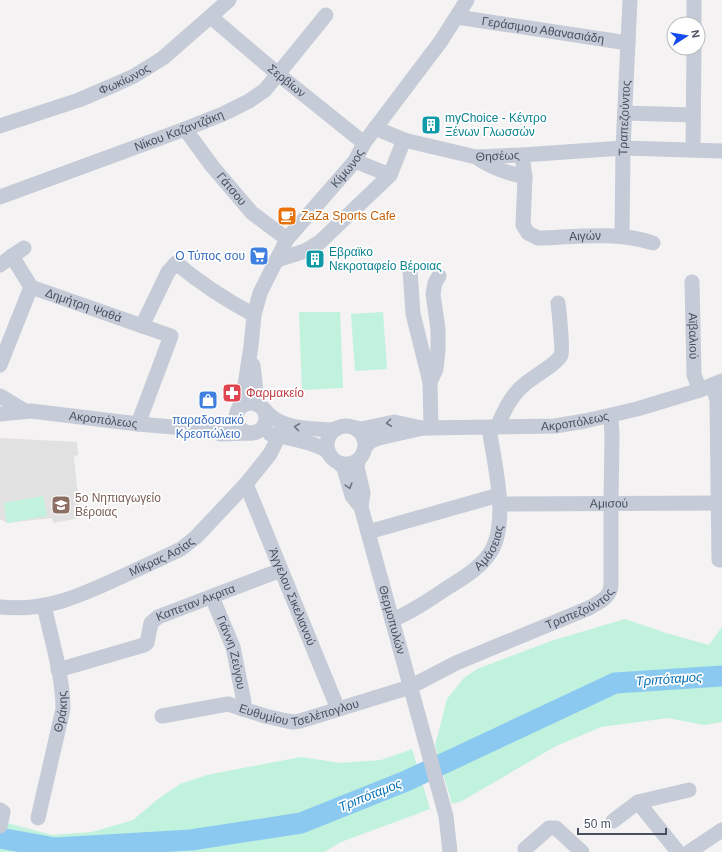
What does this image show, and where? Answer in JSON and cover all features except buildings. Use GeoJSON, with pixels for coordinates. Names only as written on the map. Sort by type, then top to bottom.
{"type":"FeatureCollection","features":[{"type":"Feature","properties":{"kind":"street","name":"Φωκίωνος"},"geometry":{"type":"LineString","coordinates":[[0,126],[79,100],[134,76],[163,58],[230,0]]}},
{"type":"Feature","properties":{"kind":"street","name":"Κίμωνος"},"geometry":{"type":"LineString","coordinates":[[238,411],[243,398],[254,315],[260,293],[287,239],[355,161],[364,143],[441,41],[467,0]]}},
{"type":"Feature","properties":{"kind":"street","name":"Τραπεζούντος"},"geometry":{"type":"LineString","coordinates":[[622,236],[624,113],[630,0]]}},
{"type":"Feature","properties":{"kind":"street"},"geometry":{"type":"LineString","coordinates":[[694,0],[694,16]]}},
{"type":"Feature","properties":{"kind":"street","name":"Νίκου Καζαντζάκη"},"geometry":{"type":"LineString","coordinates":[[0,198],[185,129],[223,114],[249,101],[265,90],[326,15]]}},
{"type":"Feature","properties":{"kind":"street","name":"Σερβίων"},"geometry":{"type":"LineString","coordinates":[[211,17],[278,74],[364,143]]}},
{"type":"Feature","properties":{"kind":"street","name":"Γεράσιμου Αθανασιάδη"},"geometry":{"type":"LineString","coordinates":[[457,17],[628,43]]}},
{"type":"Feature","properties":{"kind":"street"},"geometry":{"type":"LineString","coordinates":[[693,150],[694,56]]}},
{"type":"Feature","properties":{"kind":"street"},"geometry":{"type":"LineString","coordinates":[[624,113],[693,115]]}},
{"type":"Feature","properties":{"kind":"street","name":"Θησέως"},"geometry":{"type":"LineString","coordinates":[[375,128],[404,140],[476,157],[522,156],[623,148],[722,151]]}},
{"type":"Feature","properties":{"kind":"street","name":"Γάτσου"},"geometry":{"type":"LineString","coordinates":[[185,129],[212,166],[252,213],[287,239]]}},
{"type":"Feature","properties":{"kind":"street"},"geometry":{"type":"LineString","coordinates":[[277,260],[305,251],[320,242],[390,175],[404,140]]}},
{"type":"Feature","properties":{"kind":"street"},"geometry":{"type":"LineString","coordinates":[[476,157],[485,164],[508,173],[525,177],[522,156]]}},
{"type":"Feature","properties":{"kind":"street"},"geometry":{"type":"LineString","coordinates":[[355,161],[390,175]]}},
{"type":"Feature","properties":{"kind":"street","name":"Αιγών"},"geometry":{"type":"LineString","coordinates":[[525,177],[523,225],[528,233],[538,238],[622,236],[640,238],[653,243]]}},
{"type":"Feature","properties":{"kind":"street","name":"Δημήτρη Ψαθά"},"geometry":{"type":"LineString","coordinates":[[0,265],[18,252],[30,287],[171,336],[138,424]]}},
{"type":"Feature","properties":{"kind":"street"},"geometry":{"type":"LineString","coordinates":[[142,326],[168,272],[176,263],[193,278],[228,302],[254,315]]}},
{"type":"Feature","properties":{"kind":"street"},"geometry":{"type":"LineString","coordinates":[[410,270],[413,314],[430,382],[427,428]]}},
{"type":"Feature","properties":{"kind":"street"},"geometry":{"type":"LineString","coordinates":[[430,382],[436,369],[438,350],[438,329],[433,294],[435,283],[439,276]]}},
{"type":"Feature","properties":{"kind":"street","name":"Αϊβαλιού"},"geometry":{"type":"LineString","coordinates":[[692,282],[694,375],[711,385],[717,400],[719,560]]}},
{"type":"Feature","properties":{"kind":"street"},"geometry":{"type":"LineString","coordinates":[[0,365],[30,287]]}},
{"type":"Feature","properties":{"kind":"street"},"geometry":{"type":"LineString","coordinates":[[493,427],[514,394],[525,384],[556,362],[562,354],[558,303]]}},
{"type":"Feature","properties":{"kind":"street","name":"Κίμωνος"},"geometry":{"type":"LineString","coordinates":[[251,346],[257,400],[262,407]]}},
{"type":"Feature","properties":{"kind":"street","name":"Ακροπόλεως"},"geometry":{"type":"LineString","coordinates":[[366,446],[371,441],[379,438],[427,428],[555,426],[611,416],[711,385]]}},
{"type":"Feature","properties":{"kind":"street"},"geometry":{"type":"LineString","coordinates":[[0,396],[25,410]]}},
{"type":"Feature","properties":{"kind":"street"},"geometry":{"type":"LineString","coordinates":[[207,430],[224,422],[242,406],[251,403],[262,407],[271,416],[289,426],[329,430],[345,426],[354,428],[363,435],[366,446],[362,457],[358,461],[349,464],[340,464],[335,461],[328,452],[328,440],[336,429]]}},
{"type":"Feature","properties":{"kind":"street"},"geometry":{"type":"LineString","coordinates":[[238,411],[238,426],[242,430],[253,433],[260,430],[266,423],[266,413],[262,407]]}},
{"type":"Feature","properties":{"kind":"street","name":"Ακροπόλεως"},"geometry":{"type":"LineString","coordinates":[[0,414],[25,410],[138,424],[207,430],[225,434],[253,433],[279,436],[324,448],[328,452]]}},
{"type":"Feature","properties":{"kind":"street","name":"Τραπεζούντος"},"geometry":{"type":"LineString","coordinates":[[410,688],[456,663],[589,608],[608,596],[611,589],[612,580],[611,416]]}},
{"type":"Feature","properties":{"kind":"street","name":"Ακροπόλεως"},"geometry":{"type":"LineString","coordinates":[[354,428],[362,429],[394,422],[427,428]]}},
{"type":"Feature","properties":{"kind":"street","name":"Αμάσειας"},"geometry":{"type":"LineString","coordinates":[[392,620],[407,614],[466,576],[479,566],[490,553],[498,534],[499,499],[493,427]]}},
{"type":"Feature","properties":{"kind":"street","name":"Μίκρας Ασίας"},"geometry":{"type":"LineString","coordinates":[[0,607],[26,608],[62,602],[80,596],[181,549],[196,537],[246,484],[270,454],[279,436]]}},
{"type":"Feature","properties":{"kind":"street","name":"Θερμοπυλών"},"geometry":{"type":"LineString","coordinates":[[358,461],[357,465],[363,496],[361,507]]}},
{"type":"Feature","properties":{"kind":"street","name":"Θερμοπυλών"},"geometry":{"type":"LineString","coordinates":[[340,464],[344,468],[352,496],[361,507],[422,734],[446,816],[450,852]]}},
{"type":"Feature","properties":{"kind":"street","name":"Άγγελου Σικελιανού"},"geometry":{"type":"LineString","coordinates":[[246,484],[338,709]]}},
{"type":"Feature","properties":{"kind":"street","name":"Αμισού"},"geometry":{"type":"LineString","coordinates":[[368,532],[499,499],[611,504],[719,503]]}},
{"type":"Feature","properties":{"kind":"street","name":"Καπεταν Ακριτα"},"geometry":{"type":"LineString","coordinates":[[58,670],[146,644],[154,619],[281,570]]}},
{"type":"Feature","properties":{"kind":"street","name":"Γιάννη Ζεύγου"},"geometry":{"type":"LineString","coordinates":[[212,597],[233,647],[244,702],[242,709]]}},
{"type":"Feature","properties":{"kind":"street","name":"Θράκης"},"geometry":{"type":"LineString","coordinates":[[38,818],[62,717],[63,702],[58,670],[44,605]]}},
{"type":"Feature","properties":{"kind":"street","name":"Ευθυμίου Τσελέπογλου"},"geometry":{"type":"LineString","coordinates":[[162,716],[228,704],[265,716],[294,722],[410,688]]}},
{"type":"Feature","properties":{"kind":"street"},"geometry":{"type":"LineString","coordinates":[[613,821],[638,802],[689,790]]}},
{"type":"Feature","properties":{"kind":"street"},"geometry":{"type":"LineString","coordinates":[[638,802],[678,852]]}},
{"type":"Feature","properties":{"kind":"street"},"geometry":{"type":"LineString","coordinates":[[525,849],[549,828],[556,828],[582,852]]}},
{"type":"Feature","properties":{"kind":"street"},"geometry":{"type":"LineString","coordinates":[[689,852],[722,830]]}},
{"type":"Feature","properties":{"kind":"shaded area"},"geometry":{"type":"Polygon","coordinates":[[[0,438],[77,442],[78,455],[74,456],[80,518],[53,523],[52,518],[7,523],[0,519],[0,438]]]}},
{"type":"Feature","properties":{"kind":"green space"},"geometry":{"type":"Polygon","coordinates":[[[299,312],[340,312],[343,388],[302,390],[299,312]]]}},
{"type":"Feature","properties":{"kind":"green space"},"geometry":{"type":"Polygon","coordinates":[[[383,312],[387,369],[355,371],[351,314],[383,312]]]}},
{"type":"Feature","properties":{"kind":"green space"},"geometry":{"type":"Polygon","coordinates":[[[43,496],[47,516],[7,523],[4,503],[43,496]]]}},
{"type":"Feature","properties":{"kind":"green space"},"geometry":{"type":"Polygon","coordinates":[[[625,619],[666,633],[709,645],[722,627],[722,722],[704,725],[668,718],[601,727],[556,746],[462,801],[452,804],[435,746],[447,699],[464,678],[477,669],[554,640],[625,619]]]}},
{"type":"Feature","properties":{"kind":"green space"},"geometry":{"type":"Polygon","coordinates":[[[412,749],[430,809],[341,842],[324,852],[0,852],[0,821],[52,835],[92,832],[133,820],[158,799],[180,784],[207,775],[301,757],[340,763],[381,760],[412,749]]]}},
{"type":"Feature","properties":{"kind":"waterway","name":"Τριπόταμος"},"geometry":{"type":"LineString","coordinates":[[0,838],[55,848],[191,840],[301,823],[406,781],[615,683],[722,676]]}},
{"type":"Feature","properties":{"kind":"place","name":"myChoice - Κέντρο Ξένων Γλωσσών"},"geometry":{"type":"Point","coordinates":[431,125]}},
{"type":"Feature","properties":{"kind":"place","name":"ZaZa Sports Cafe"},"geometry":{"type":"Point","coordinates":[287,216]}},
{"type":"Feature","properties":{"kind":"place","name":"Ο Τύπος σου"},"geometry":{"type":"Point","coordinates":[259,256]}},
{"type":"Feature","properties":{"kind":"place","name":"Εβραϊκο Νεκροταφείο Βέροιας"},"geometry":{"type":"Point","coordinates":[315,259]}},
{"type":"Feature","properties":{"kind":"place","name":"Φαρμακείο"},"geometry":{"type":"Point","coordinates":[232,393]}},
{"type":"Feature","properties":{"kind":"place","name":"παραδοσιακό Κρεοπώλειο"},"geometry":{"type":"Point","coordinates":[208,400]}},
{"type":"Feature","properties":{"kind":"place","name":"5ο Νηπιαγωγείο Βέροιας"},"geometry":{"type":"Point","coordinates":[61,505]}}]}
